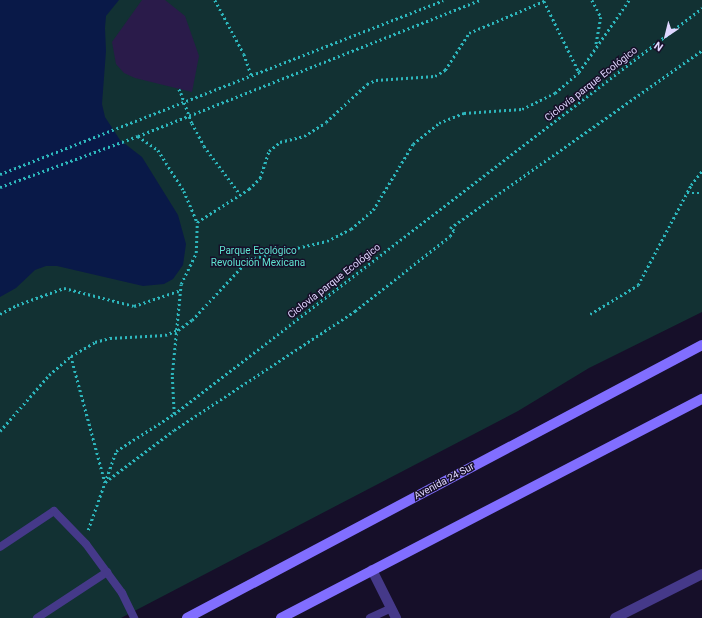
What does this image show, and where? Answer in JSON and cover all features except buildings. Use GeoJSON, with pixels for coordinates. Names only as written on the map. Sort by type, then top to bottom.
{"type":"FeatureCollection","features":[{"type":"Feature","properties":{"kind":"main road","name":"Avenida 24 Sur"},"geometry":{"type":"LineString","coordinates":[[187,618],[702,345]]}},
{"type":"Feature","properties":{"kind":"main road"},"geometry":{"type":"LineString","coordinates":[[281,618],[702,399]]}},
{"type":"Feature","properties":{"kind":"street"},"geometry":{"type":"LineString","coordinates":[[372,570],[396,618]]}},
{"type":"Feature","properties":{"kind":"street"},"geometry":{"type":"LineString","coordinates":[[615,618],[702,574]]}},
{"type":"Feature","properties":{"kind":"lane"},"geometry":{"type":"LineString","coordinates":[[0,547],[54,511],[86,544],[107,572],[122,593],[134,618]]}},
{"type":"Feature","properties":{"kind":"lane"},"geometry":{"type":"LineString","coordinates":[[37,618],[107,572]]}},
{"type":"Feature","properties":{"kind":"lane"},"geometry":{"type":"LineString","coordinates":[[370,618],[391,608]]}},
{"type":"Feature","properties":{"kind":"path"},"geometry":{"type":"LineString","coordinates":[[215,0],[244,54],[252,77]]}},
{"type":"Feature","properties":{"kind":"path"},"geometry":{"type":"LineString","coordinates":[[0,174],[252,77],[443,0]]}},
{"type":"Feature","properties":{"kind":"path"},"geometry":{"type":"LineString","coordinates":[[0,187],[138,136],[480,0]]}},
{"type":"Feature","properties":{"kind":"path"},"geometry":{"type":"LineString","coordinates":[[197,222],[240,194],[260,178],[269,151],[280,142],[304,136],[326,122],[367,84],[376,80],[435,76],[445,70],[469,33],[544,0],[579,72]]}},
{"type":"Feature","properties":{"kind":"path"},"geometry":{"type":"LineString","coordinates":[[592,0],[601,16],[596,49]]}},
{"type":"Feature","properties":{"kind":"path"},"geometry":{"type":"LineString","coordinates":[[0,431],[49,375],[71,356],[95,342],[110,338],[165,335],[178,330],[192,320],[249,259],[327,241],[351,229],[373,210],[413,144],[439,123],[464,113],[522,108],[555,93],[579,72],[630,0]]}},
{"type":"Feature","properties":{"kind":"path","name":"Ciclovía parque Ecológico"},"geometry":{"type":"LineString","coordinates":[[87,532],[116,451],[174,414],[702,8]]}},
{"type":"Feature","properties":{"kind":"path"},"geometry":{"type":"LineString","coordinates":[[71,356],[105,482],[174,430],[355,311],[450,236],[454,231],[450,228],[702,50]]}},
{"type":"Feature","properties":{"kind":"path"},"geometry":{"type":"LineString","coordinates":[[180,91],[192,123],[204,146],[240,194]]}},
{"type":"Feature","properties":{"kind":"path"},"geometry":{"type":"LineString","coordinates":[[138,136],[158,150],[184,191],[197,222],[196,253],[181,290],[178,330],[172,375],[174,414]]}},
{"type":"Feature","properties":{"kind":"path"},"geometry":{"type":"LineString","coordinates":[[590,314],[638,285],[687,193],[702,171]]}},
{"type":"Feature","properties":{"kind":"path"},"geometry":{"type":"LineString","coordinates":[[687,193],[702,193]]}},
{"type":"Feature","properties":{"kind":"path"},"geometry":{"type":"LineString","coordinates":[[0,314],[17,305],[64,288],[134,306],[181,290]]}},
{"type":"Feature","properties":{"kind":"green space","name":"Parque Ecológico Revolución Mexicana"},"geometry":{"type":"Polygon","coordinates":[[[0,0],[702,0],[702,312],[589,368],[518,411],[121,618],[0,618],[0,0]]]}},
{"type":"Feature","properties":{"kind":"water"},"geometry":{"type":"Polygon","coordinates":[[[0,0],[119,0],[106,16],[106,51],[102,104],[105,117],[120,140],[142,157],[178,215],[186,244],[183,265],[173,279],[164,284],[143,286],[57,266],[46,266],[35,270],[16,288],[0,297],[0,0]]]}}]}
